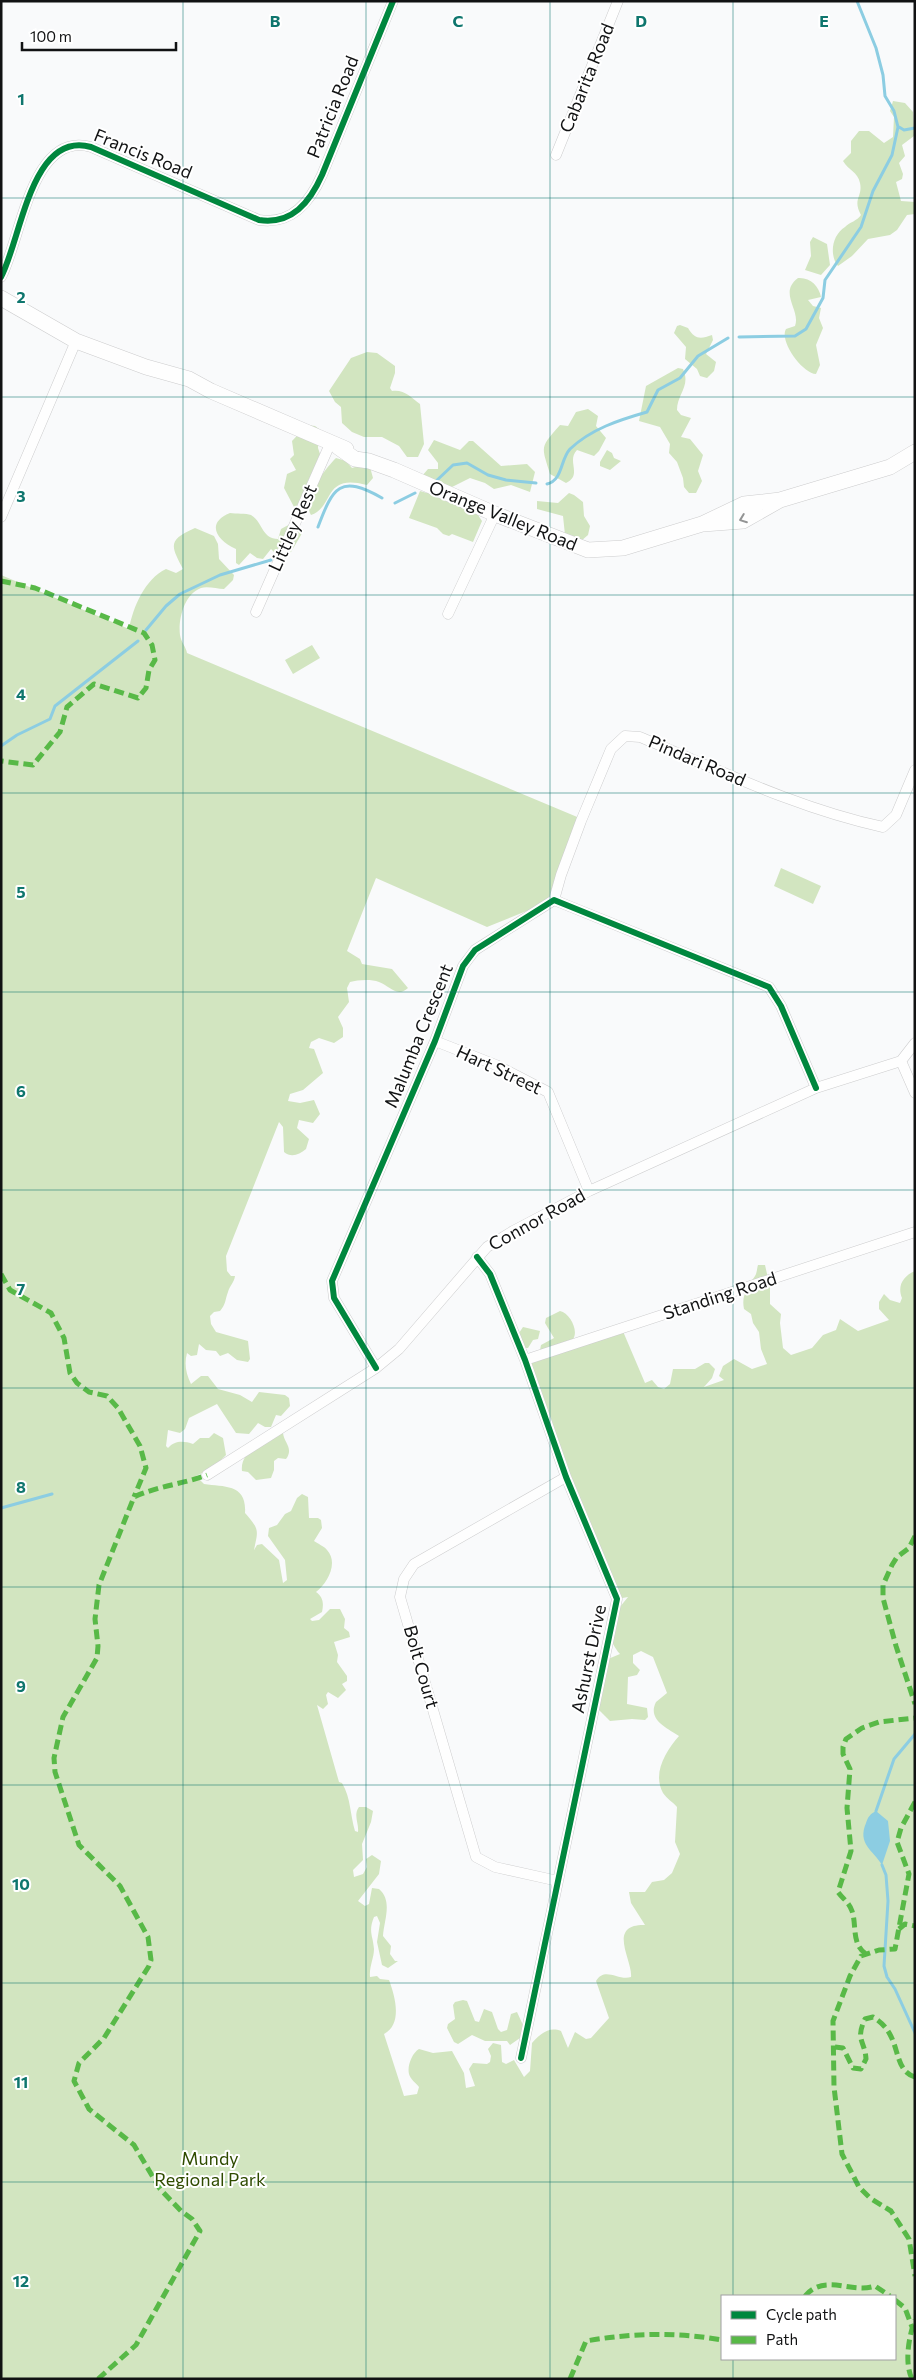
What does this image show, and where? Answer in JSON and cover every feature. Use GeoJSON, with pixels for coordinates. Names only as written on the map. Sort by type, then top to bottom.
{"type":"FeatureCollection","features":[{"type":"Feature","properties":{"kind":"street","name":"Patricia Road"},"geometry":{"type":"LineString","coordinates":[[290,216],[302,208],[316,190],[393,1]]}},
{"type":"Feature","properties":{"kind":"street","name":"Cabarita Road"},"geometry":{"type":"LineString","coordinates":[[556,155],[618,1]]}},
{"type":"Feature","properties":{"kind":"street","name":"Francis Road"},"geometry":{"type":"LineString","coordinates":[[1,277],[26,205],[43,169],[53,154],[76,144],[91,147],[259,220],[275,220],[290,216]]}},
{"type":"Feature","properties":{"kind":"street","name":"Orange Valley Road"},"geometry":{"type":"LineString","coordinates":[[1,298],[76,341],[146,367],[165,379],[211,391],[334,445],[355,459],[369,461],[394,470],[495,514],[588,550],[623,548],[702,524],[744,504],[780,500],[890,467],[915,452]]}},
{"type":"Feature","properties":{"kind":"street"},"geometry":{"type":"LineString","coordinates":[[1,517],[76,341]]}},
{"type":"Feature","properties":{"kind":"street","name":"Littley Rest"},"geometry":{"type":"LineString","coordinates":[[256,612],[334,445]]}},
{"type":"Feature","properties":{"kind":"street"},"geometry":{"type":"LineString","coordinates":[[448,614],[495,514]]}},
{"type":"Feature","properties":{"kind":"street","name":"Pindari Road"},"geometry":{"type":"LineString","coordinates":[[554,900],[568,857],[611,750],[625,736],[640,737],[774,793],[858,822],[883,827],[896,815],[915,770]]}},
{"type":"Feature","properties":{"kind":"street"},"geometry":{"type":"LineString","coordinates":[[554,900],[768,987],[781,1006],[816,1088]]}},
{"type":"Feature","properties":{"kind":"street","name":"Malumba Crescent"},"geometry":{"type":"LineString","coordinates":[[376,1368],[334,1298],[332,1281],[435,1041],[463,966],[475,950],[554,900]]}},
{"type":"Feature","properties":{"kind":"street","name":"Hart Street"},"geometry":{"type":"LineString","coordinates":[[435,1041],[496,1065],[548,1092],[589,1191]]}},
{"type":"Feature","properties":{"kind":"street"},"geometry":{"type":"LineString","coordinates":[[915,1043],[901,1061],[915,1092]]}},
{"type":"Feature","properties":{"kind":"street","name":"Connor Road"},"geometry":{"type":"LineString","coordinates":[[207,1475],[376,1368],[399,1349],[487,1247],[513,1230],[589,1191],[816,1088],[901,1061]]}},
{"type":"Feature","properties":{"kind":"street","name":"Standing Road"},"geometry":{"type":"LineString","coordinates":[[525,1360],[915,1232]]}},
{"type":"Feature","properties":{"kind":"street","name":"Ashurst Drive"},"geometry":{"type":"LineString","coordinates":[[477,1258],[490,1274],[525,1360],[566,1477],[617,1599],[521,2058]]}},
{"type":"Feature","properties":{"kind":"street","name":"Bolt Court"},"geometry":{"type":"LineString","coordinates":[[558,1881],[495,1867],[476,1857],[400,1597],[404,1580],[414,1564],[566,1477]]}},
{"type":"Feature","properties":{"kind":"green space"},"geometry":{"type":"Polygon","coordinates":[[[893,101],[905,103],[913,112],[914,136],[902,145],[905,156],[899,163],[903,174],[902,179],[896,182],[901,201],[915,202],[915,214],[907,215],[897,230],[890,235],[868,239],[852,256],[838,266],[833,256],[833,245],[837,235],[861,215],[857,205],[861,188],[859,179],[843,161],[851,153],[851,141],[859,131],[869,131],[884,143],[893,137],[894,117],[890,111],[893,101]]]}},
{"type":"Feature","properties":{"kind":"green space"},"geometry":{"type":"Polygon","coordinates":[[[813,237],[827,244],[830,265],[821,275],[805,270],[811,256],[810,242],[813,237]]]}},
{"type":"Feature","properties":{"kind":"green space"},"geometry":{"type":"Polygon","coordinates":[[[798,278],[806,279],[813,283],[821,297],[808,300],[813,306],[821,308],[819,318],[823,328],[816,345],[820,365],[816,374],[804,368],[793,356],[786,341],[786,329],[795,326],[796,320],[790,290],[792,284],[798,278]]]}},
{"type":"Feature","properties":{"kind":"green space"},"geometry":{"type":"Polygon","coordinates":[[[680,325],[688,328],[693,335],[699,338],[712,335],[713,340],[706,354],[716,362],[714,371],[707,378],[700,376],[697,369],[685,359],[686,347],[674,333],[677,326],[680,325]]]}},
{"type":"Feature","properties":{"kind":"green space"},"geometry":{"type":"Polygon","coordinates":[[[367,352],[377,353],[395,366],[395,373],[390,388],[392,391],[400,391],[420,404],[424,444],[418,457],[407,457],[399,446],[382,437],[364,437],[352,432],[342,423],[341,407],[335,402],[329,391],[351,358],[367,352]]]}},
{"type":"Feature","properties":{"kind":"green space"},"geometry":{"type":"Polygon","coordinates":[[[678,368],[683,369],[685,385],[677,410],[681,415],[691,418],[681,437],[690,439],[703,455],[698,471],[702,481],[696,493],[689,493],[684,487],[677,462],[669,453],[670,444],[660,427],[639,421],[646,386],[678,368]]]}},
{"type":"Feature","properties":{"kind":"green space"},"geometry":{"type":"Polygon","coordinates":[[[588,409],[598,416],[596,426],[606,438],[594,456],[577,450],[573,459],[573,476],[566,483],[550,474],[544,447],[560,425],[568,426],[576,412],[588,409]]]}},
{"type":"Feature","properties":{"kind":"green space"},"geometry":{"type":"Polygon","coordinates":[[[307,425],[315,426],[319,429],[318,448],[320,454],[297,506],[294,507],[284,488],[287,474],[296,470],[290,459],[294,455],[292,441],[307,425]]]}},
{"type":"Feature","properties":{"kind":"green space"},"geometry":{"type":"Polygon","coordinates":[[[434,440],[460,450],[469,441],[473,441],[501,466],[527,464],[535,472],[530,492],[511,485],[494,489],[485,483],[470,478],[450,488],[422,476],[428,469],[438,469],[438,463],[428,450],[434,440]]]}},
{"type":"Feature","properties":{"kind":"green space"},"geometry":{"type":"Polygon","coordinates":[[[607,450],[612,453],[614,458],[621,461],[610,470],[600,466],[600,462],[607,450]]]}},
{"type":"Feature","properties":{"kind":"green space"},"geometry":{"type":"Polygon","coordinates":[[[336,458],[346,461],[352,468],[364,464],[370,467],[373,478],[367,485],[353,483],[336,487],[324,505],[311,515],[309,501],[312,493],[326,469],[336,458]]]}},
{"type":"Feature","properties":{"kind":"green space"},"geometry":{"type":"Polygon","coordinates":[[[420,491],[427,493],[430,491],[476,512],[482,521],[473,542],[452,534],[449,536],[443,534],[437,528],[409,518],[420,491]]]}},
{"type":"Feature","properties":{"kind":"green space"},"geometry":{"type":"Polygon","coordinates":[[[569,493],[583,502],[584,516],[590,526],[588,535],[581,541],[565,535],[563,516],[537,509],[537,501],[558,503],[569,493]]]}},
{"type":"Feature","properties":{"kind":"green space"},"geometry":{"type":"Polygon","coordinates":[[[230,513],[251,515],[265,533],[272,538],[278,539],[281,529],[292,523],[304,530],[291,552],[277,555],[271,549],[263,559],[257,558],[250,553],[239,565],[236,563],[236,549],[229,546],[216,532],[218,522],[222,517],[230,513]]]}},
{"type":"Feature","properties":{"kind":"green space","name":"Mundy Regional Park"},"geometry":{"type":"Polygon","coordinates":[[[195,528],[214,536],[218,544],[219,559],[234,575],[233,580],[224,589],[201,588],[195,591],[186,602],[181,615],[180,629],[181,638],[187,653],[582,819],[554,900],[487,927],[376,878],[347,951],[360,959],[362,964],[392,969],[408,988],[397,992],[376,981],[350,982],[347,988],[349,1002],[338,1017],[343,1028],[343,1037],[334,1043],[319,1038],[311,1042],[309,1048],[314,1049],[323,1073],[303,1090],[290,1094],[288,1101],[300,1103],[314,1100],[320,1114],[313,1123],[299,1120],[297,1128],[309,1139],[306,1149],[295,1155],[289,1155],[284,1152],[283,1127],[279,1122],[226,1256],[227,1271],[231,1276],[235,1276],[234,1280],[222,1309],[210,1316],[211,1324],[216,1332],[248,1341],[250,1359],[248,1362],[237,1360],[228,1353],[220,1356],[216,1351],[206,1350],[199,1344],[197,1355],[191,1356],[187,1353],[186,1357],[186,1369],[191,1384],[201,1376],[208,1376],[218,1389],[240,1395],[252,1402],[259,1392],[285,1395],[289,1398],[290,1406],[281,1416],[276,1415],[271,1427],[265,1427],[258,1423],[249,1434],[236,1433],[217,1404],[189,1418],[185,1429],[180,1433],[168,1430],[166,1446],[168,1448],[180,1442],[193,1444],[200,1438],[209,1438],[214,1433],[223,1438],[226,1455],[213,1468],[196,1476],[204,1484],[227,1487],[238,1492],[245,1504],[245,1513],[257,1530],[254,1550],[257,1545],[262,1544],[279,1560],[283,1583],[287,1580],[285,1560],[268,1536],[269,1528],[277,1525],[285,1514],[291,1511],[297,1498],[302,1494],[308,1497],[309,1518],[321,1520],[322,1528],[314,1541],[327,1550],[332,1561],[332,1567],[324,1584],[316,1592],[322,1600],[322,1612],[310,1619],[312,1621],[319,1620],[330,1609],[340,1609],[345,1619],[344,1628],[349,1632],[350,1637],[334,1642],[338,1655],[337,1662],[347,1676],[347,1681],[342,1684],[346,1690],[338,1698],[328,1692],[326,1695],[328,1704],[323,1709],[317,1705],[339,1782],[342,1783],[347,1795],[355,1831],[358,1832],[356,1816],[359,1807],[366,1807],[373,1811],[371,1822],[362,1844],[363,1860],[353,1870],[354,1877],[363,1874],[367,1867],[366,1859],[372,1855],[381,1861],[379,1874],[358,1901],[365,1906],[369,1904],[372,1888],[379,1889],[386,1899],[387,1911],[383,1936],[391,1946],[390,1954],[395,1961],[398,1961],[388,1968],[382,1965],[377,1942],[380,1923],[377,1916],[374,1917],[371,1930],[374,1952],[370,1977],[377,1976],[380,1979],[389,1980],[395,2001],[396,2017],[394,2024],[384,2034],[404,2096],[417,2094],[419,2087],[409,2074],[409,2064],[419,2049],[433,2053],[452,2051],[464,2073],[466,2088],[475,2086],[469,2069],[473,2063],[487,2064],[490,2062],[491,2056],[488,2049],[493,2043],[501,2045],[502,2062],[506,2064],[514,2060],[524,2077],[530,2071],[532,2043],[545,2032],[549,2030],[561,2031],[568,2048],[575,2032],[586,2039],[591,2038],[609,2018],[596,1981],[603,1975],[608,1974],[626,1978],[631,1977],[624,1937],[627,1930],[633,1926],[645,1925],[631,1903],[629,1892],[645,1892],[652,1882],[664,1880],[672,1873],[680,1854],[675,1842],[677,1807],[663,1793],[659,1778],[665,1755],[679,1736],[660,1723],[654,1714],[656,1702],[667,1693],[653,1657],[641,1651],[633,1655],[633,1663],[640,1670],[637,1675],[628,1677],[627,1704],[647,1708],[648,1717],[645,1720],[610,1721],[599,1710],[608,1659],[620,1654],[606,1635],[607,1623],[628,1597],[617,1599],[525,1360],[622,1329],[645,1383],[652,1380],[658,1387],[664,1389],[670,1384],[673,1369],[695,1369],[705,1363],[709,1363],[715,1369],[712,1378],[704,1387],[724,1380],[719,1376],[723,1366],[734,1359],[752,1369],[767,1364],[761,1349],[759,1332],[753,1323],[751,1314],[744,1309],[743,1304],[746,1291],[756,1275],[758,1265],[765,1265],[770,1287],[770,1304],[781,1314],[780,1323],[783,1348],[791,1355],[812,1348],[823,1335],[836,1330],[840,1319],[858,1331],[889,1320],[879,1309],[879,1302],[884,1294],[890,1300],[900,1303],[902,1298],[900,1289],[902,1282],[915,1271],[915,2379],[1,2379],[1,575],[129,629],[141,594],[152,580],[166,569],[176,573],[183,569],[174,549],[174,544],[180,536],[195,528]]]}},
{"type":"Feature","properties":{"kind":"green space"},"geometry":{"type":"Polygon","coordinates":[[[312,645],[320,658],[293,674],[285,660],[312,645]]]}},
{"type":"Feature","properties":{"kind":"green space"},"geometry":{"type":"Polygon","coordinates":[[[781,868],[821,886],[813,904],[774,886],[781,868]]]}},
{"type":"Feature","properties":{"kind":"green space"},"geometry":{"type":"Polygon","coordinates":[[[560,1311],[564,1312],[570,1319],[574,1327],[575,1336],[573,1339],[540,1350],[541,1345],[554,1338],[545,1323],[546,1318],[560,1311]]]}},
{"type":"Feature","properties":{"kind":"green space"},"geometry":{"type":"Polygon","coordinates":[[[523,1327],[540,1331],[538,1339],[533,1340],[528,1348],[525,1348],[519,1333],[523,1327]]]}},
{"type":"Feature","properties":{"kind":"green space"},"geometry":{"type":"Polygon","coordinates":[[[272,1432],[283,1433],[289,1449],[288,1455],[286,1459],[278,1458],[274,1461],[274,1470],[271,1478],[256,1480],[248,1472],[242,1471],[242,1465],[250,1451],[260,1444],[271,1441],[272,1432]]]}},
{"type":"Feature","properties":{"kind":"green space"},"geometry":{"type":"Polygon","coordinates":[[[467,2001],[475,2021],[479,2022],[484,2009],[492,2012],[498,2029],[501,2032],[507,2030],[511,2014],[517,2012],[523,2025],[520,2038],[510,2045],[507,2041],[485,2041],[472,2035],[458,2044],[454,2042],[447,2028],[448,2024],[455,2019],[453,2005],[455,2002],[467,2001]]]}},
{"type":"Feature","properties":{"kind":"water"},"geometry":{"type":"Polygon","coordinates":[[[876,1811],[888,1821],[890,1841],[882,1865],[867,1846],[863,1836],[868,1819],[876,1811]]]}},
{"type":"Feature","properties":{"kind":"waterway"},"geometry":{"type":"LineString","coordinates":[[739,337],[795,336],[806,329],[823,298],[825,280],[861,227],[873,191],[892,155],[898,127],[894,111],[885,96],[883,75],[876,48],[857,1]]}},
{"type":"Feature","properties":{"kind":"waterway"},"geometry":{"type":"LineString","coordinates":[[899,127],[904,130],[915,128]]}},
{"type":"Feature","properties":{"kind":"waterway"},"geometry":{"type":"LineString","coordinates":[[547,484],[552,482],[559,474],[567,453],[578,442],[606,426],[647,412],[658,390],[680,378],[698,356],[728,338]]}},
{"type":"Feature","properties":{"kind":"waterway"},"geometry":{"type":"LineString","coordinates":[[434,483],[453,465],[467,463],[488,475],[506,480],[536,483]]}},
{"type":"Feature","properties":{"kind":"waterway"},"geometry":{"type":"LineString","coordinates":[[318,527],[328,502],[340,488],[347,486],[356,487],[382,498]]}},
{"type":"Feature","properties":{"kind":"waterway"},"geometry":{"type":"LineString","coordinates":[[395,503],[415,493]]}},
{"type":"Feature","properties":{"kind":"waterway"},"geometry":{"type":"LineString","coordinates":[[146,630],[166,606],[180,594],[220,575],[271,560]]}},
{"type":"Feature","properties":{"kind":"waterway"},"geometry":{"type":"LineString","coordinates":[[1,746],[17,735],[50,719],[55,706],[138,641]]}},
{"type":"Feature","properties":{"kind":"waterway"},"geometry":{"type":"LineString","coordinates":[[1,1508],[52,1494]]}},
{"type":"Feature","properties":{"kind":"waterway"},"geometry":{"type":"LineString","coordinates":[[876,1811],[894,1759],[915,1734]]}},
{"type":"Feature","properties":{"kind":"waterway"},"geometry":{"type":"LineString","coordinates":[[882,1865],[886,1875],[888,1901],[884,1966],[887,1977],[895,1989],[915,2033]]}},
{"type":"Feature","properties":{"kind":"marked path"},"geometry":{"type":"LineString","coordinates":[[1,581],[35,588],[144,633],[152,645],[155,660],[149,670],[146,688],[138,698],[94,684],[67,707],[60,732],[33,765],[1,761]]}},
{"type":"Feature","properties":{"kind":"marked path"},"geometry":{"type":"LineString","coordinates":[[1,1274],[10,1290],[51,1313],[64,1338],[70,1373],[77,1383],[89,1392],[107,1396],[118,1408],[140,1446],[146,1468],[134,1497]]}},
{"type":"Feature","properties":{"kind":"marked path"},"geometry":{"type":"LineString","coordinates":[[98,2379],[136,2345],[200,2231],[192,2219],[181,2211],[160,2189],[134,2145],[89,2109],[74,2081],[79,2063],[104,2038],[151,1960],[148,1937],[120,1886],[79,1845],[55,1772],[54,1758],[63,1717],[97,1658],[98,1646],[95,1619],[99,1585],[134,1497],[152,1490],[207,1475]]}},
{"type":"Feature","properties":{"kind":"marked path"},"geometry":{"type":"LineString","coordinates":[[915,1536],[909,1548],[897,1557],[883,1585],[883,1598],[915,1704]]}},
{"type":"Feature","properties":{"kind":"marked path"},"geometry":{"type":"LineString","coordinates":[[866,1954],[861,1950],[856,1940],[851,1908],[838,1892],[851,1851],[847,1808],[850,1769],[843,1754],[843,1747],[846,1739],[862,1728],[879,1722],[915,1718]]}},
{"type":"Feature","properties":{"kind":"marked path"},"geometry":{"type":"LineString","coordinates":[[915,1802],[901,1828],[897,1842],[909,1874],[895,1949],[879,1950],[861,1956],[850,1976],[833,2021],[834,2087],[842,2154],[859,2187],[870,2198],[891,2211],[909,2239],[915,2276]]}},
{"type":"Feature","properties":{"kind":"marked path"},"geometry":{"type":"LineString","coordinates":[[899,1929],[905,1924],[915,1926]]}},
{"type":"Feature","properties":{"kind":"marked path"},"geometry":{"type":"LineString","coordinates":[[835,2047],[843,2048],[853,2068],[861,2069],[866,2059],[861,2040],[862,2026],[865,2019],[873,2017],[883,2024],[889,2033],[902,2067],[907,2073],[915,2077]]}},
{"type":"Feature","properties":{"kind":"marked path"},"geometry":{"type":"LineString","coordinates":[[806,2295],[813,2289],[829,2285],[857,2288],[875,2286],[888,2295]]}},
{"type":"Feature","properties":{"kind":"marked path"},"geometry":{"type":"LineString","coordinates":[[896,2301],[905,2308],[912,2327]]}},
{"type":"Feature","properties":{"kind":"marked path"},"geometry":{"type":"LineString","coordinates":[[912,2379],[908,2365],[908,2349],[915,2320]]}},
{"type":"Feature","properties":{"kind":"marked path"},"geometry":{"type":"LineString","coordinates":[[570,2379],[586,2341],[654,2334],[721,2340]]}},
{"type":"Feature","properties":{"kind":"cycle path"},"geometry":{"type":"LineString","coordinates":[[1,277],[22,215],[41,171],[54,155],[71,146],[91,147],[259,220],[271,221],[281,219],[298,210],[312,194],[322,175],[393,1]]}},
{"type":"Feature","properties":{"kind":"cycle path"},"geometry":{"type":"LineString","coordinates":[[376,1368],[334,1298],[332,1281],[435,1041],[463,966],[475,950],[554,900],[769,987],[781,1006],[816,1088]]}},
{"type":"Feature","properties":{"kind":"cycle path"},"geometry":{"type":"LineString","coordinates":[[477,1257],[490,1274],[525,1360],[566,1477],[617,1599],[521,2058]]}}]}
